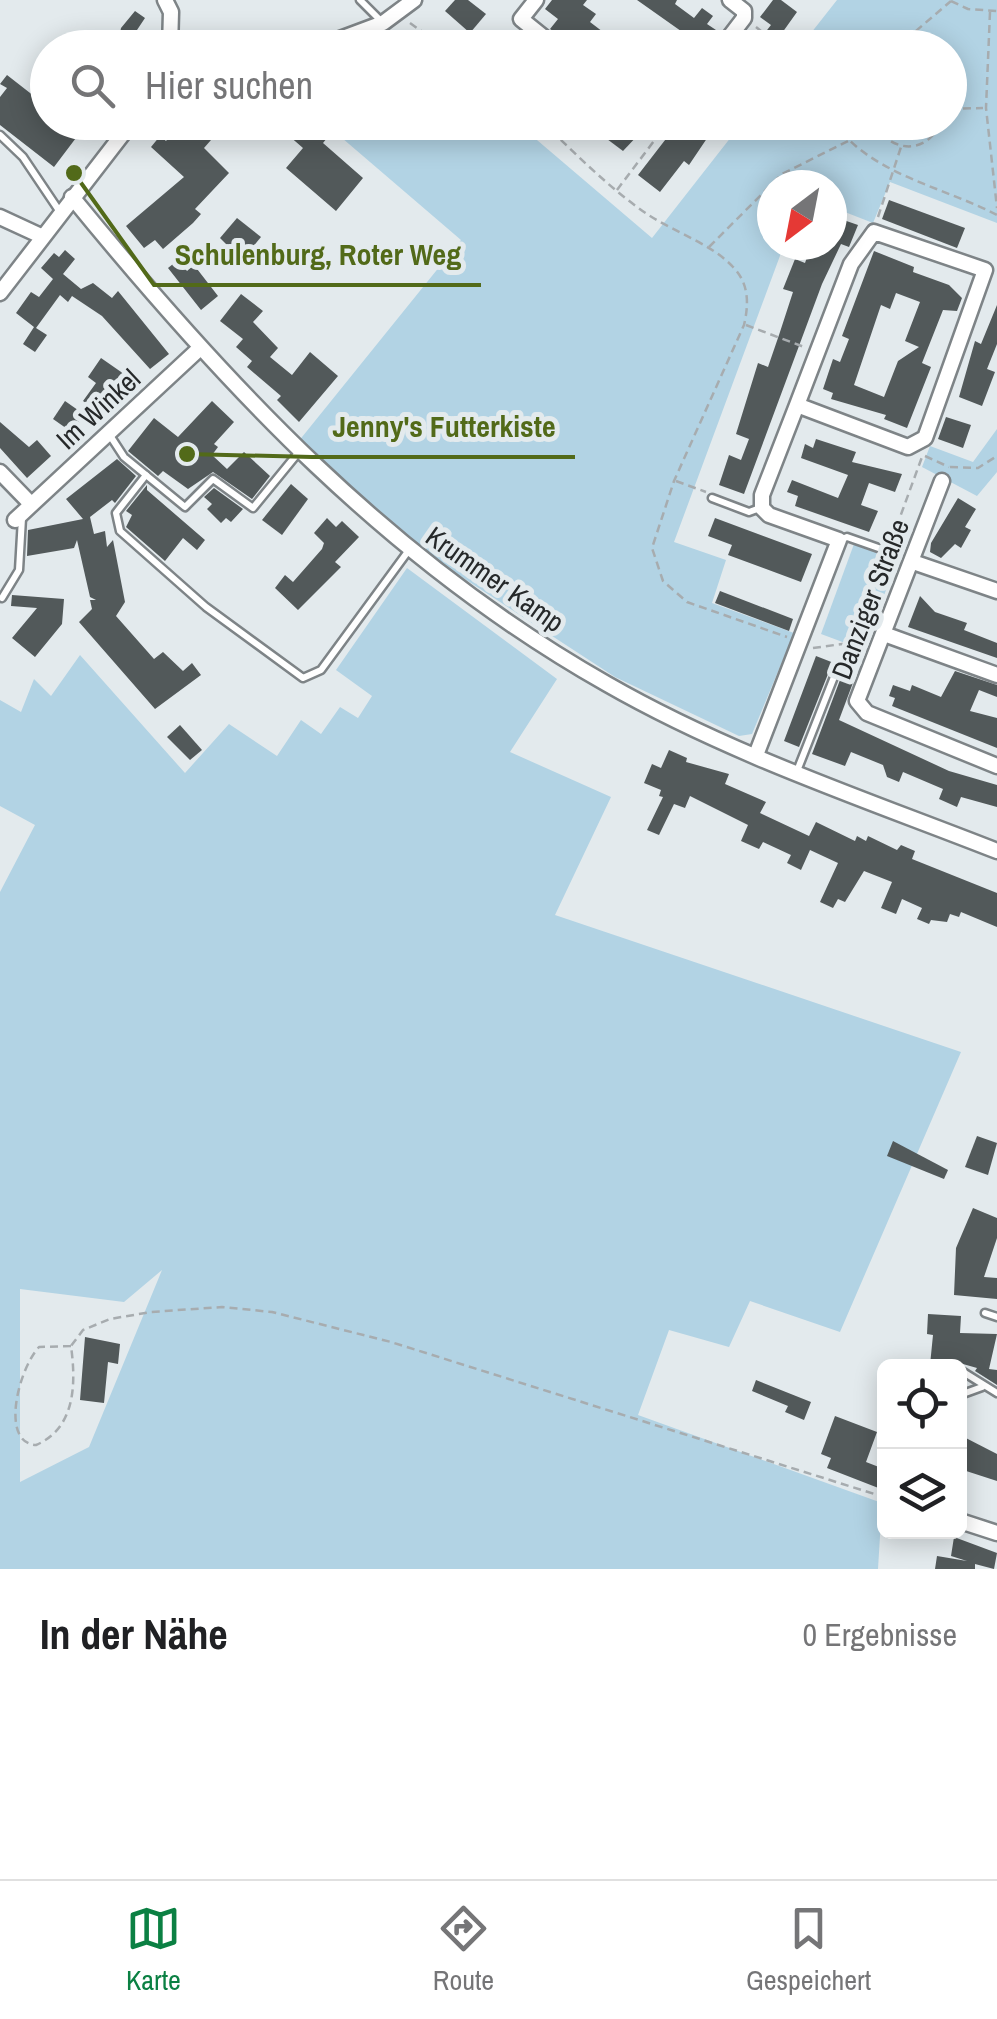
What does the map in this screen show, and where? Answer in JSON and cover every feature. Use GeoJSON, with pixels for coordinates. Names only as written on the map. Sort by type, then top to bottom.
{"type":"FeatureCollection","features":[{"type":"Feature","properties":{"kind":"street"},"geometry":{"type":"LineString","coordinates":[[165,0],[170,30]]}},
{"type":"Feature","properties":{"kind":"street"},"geometry":{"type":"LineString","coordinates":[[364,30],[383,23],[414,0]]}},
{"type":"Feature","properties":{"kind":"street"},"geometry":{"type":"LineString","coordinates":[[535,30],[521,19],[536,0]]}},
{"type":"Feature","properties":{"kind":"street"},"geometry":{"type":"LineString","coordinates":[[730,0],[744,11],[735,30]]}},
{"type":"Feature","properties":{"kind":"street"},"geometry":{"type":"LineString","coordinates":[[0,292],[118,140]]}},
{"type":"Feature","properties":{"kind":"street","name":"Krummer Kamp"},"geometry":{"type":"LineString","coordinates":[[72,197],[199,349],[298,453],[409,550],[482,605],[606,684],[756,755],[997,851]]}},
{"type":"Feature","properties":{"kind":"street"},"geometry":{"type":"LineString","coordinates":[[0,217],[41,236]]}},
{"type":"Feature","properties":{"kind":"street"},"geometry":{"type":"LineString","coordinates":[[756,755],[784,673],[802,644],[839,540],[769,515],[762,508],[762,496],[851,264],[874,232],[985,270],[921,450],[797,405]]}},
{"type":"Feature","properties":{"kind":"street","name":"Im Winkel"},"geometry":{"type":"LineString","coordinates":[[23,512],[199,349]]}},
{"type":"Feature","properties":{"kind":"street"},"geometry":{"type":"LineString","coordinates":[[0,472],[23,512]]}},
{"type":"Feature","properties":{"kind":"street","name":"Danziger Straße"},"geometry":{"type":"LineString","coordinates":[[946,474],[858,702],[862,709],[997,766]]}},
{"type":"Feature","properties":{"kind":"street"},"geometry":{"type":"LineString","coordinates":[[912,562],[997,591]]}},
{"type":"Feature","properties":{"kind":"street"},"geometry":{"type":"LineString","coordinates":[[884,634],[997,675]]}},
{"type":"Feature","properties":{"kind":"street"},"geometry":{"type":"LineString","coordinates":[[967,1523],[997,1533]]}},
{"type":"Feature","properties":{"kind":"lane"},"geometry":{"type":"LineString","coordinates":[[360,0],[383,23]]}},
{"type":"Feature","properties":{"kind":"lane"},"geometry":{"type":"LineString","coordinates":[[0,136],[23,157],[60,212]]}},
{"type":"Feature","properties":{"kind":"lane"},"geometry":{"type":"LineString","coordinates":[[109,434],[124,457],[186,507],[212,478],[253,508],[298,453]]}},
{"type":"Feature","properties":{"kind":"lane"},"geometry":{"type":"LineString","coordinates":[[146,475],[116,513],[120,530],[206,607],[303,678],[321,670],[409,550]]}},
{"type":"Feature","properties":{"kind":"lane"},"geometry":{"type":"LineString","coordinates":[[712,498],[749,512],[762,508]]}},
{"type":"Feature","properties":{"kind":"lane"},"geometry":{"type":"LineString","coordinates":[[2,598],[19,570],[23,512]]}},
{"type":"Feature","properties":{"kind":"lane"},"geometry":{"type":"LineString","coordinates":[[839,540],[847,537],[887,552]]}},
{"type":"Feature","properties":{"kind":"lane"},"geometry":{"type":"LineString","coordinates":[[797,772],[834,678]]}},
{"type":"Feature","properties":{"kind":"lane"},"geometry":{"type":"LineString","coordinates":[[985,1313],[997,1316]]}},
{"type":"Feature","properties":{"kind":"lane"},"geometry":{"type":"LineString","coordinates":[[967,1375],[997,1393]]}},
{"type":"Feature","properties":{"kind":"lane"},"geometry":{"type":"LineString","coordinates":[[967,1392],[982,1386]]}},
{"type":"Feature","properties":{"kind":"path"},"geometry":{"type":"LineString","coordinates":[[917,30],[951,0],[968,10],[997,11]]}},
{"type":"Feature","properties":{"kind":"path"},"geometry":{"type":"LineString","coordinates":[[990,12],[986,108],[997,208]]}},
{"type":"Feature","properties":{"kind":"path"},"geometry":{"type":"LineString","coordinates":[[397,14],[420,30]]}},
{"type":"Feature","properties":{"kind":"path"},"geometry":{"type":"LineString","coordinates":[[744,18],[759,30]]}},
{"type":"Feature","properties":{"kind":"path"},"geometry":{"type":"LineString","coordinates":[[507,30],[521,19]]}},
{"type":"Feature","properties":{"kind":"path"},"geometry":{"type":"LineString","coordinates":[[967,109],[986,108]]}},
{"type":"Feature","properties":{"kind":"path"},"geometry":{"type":"LineString","coordinates":[[561,140],[616,191],[707,248],[742,278],[748,309],[744,325],[674,481],[652,548],[663,581],[702,608],[821,650],[842,644],[876,658]]}},
{"type":"Feature","properties":{"kind":"path"},"geometry":{"type":"LineString","coordinates":[[616,191],[649,140]]}},
{"type":"Feature","properties":{"kind":"path"},"geometry":{"type":"LineString","coordinates":[[707,248],[762,189],[801,161],[846,140],[895,170],[997,215]]}},
{"type":"Feature","properties":{"kind":"path"},"geometry":{"type":"LineString","coordinates":[[893,140],[901,147]]}},
{"type":"Feature","properties":{"kind":"path"},"geometry":{"type":"LineString","coordinates":[[901,147],[928,140]]}},
{"type":"Feature","properties":{"kind":"path"},"geometry":{"type":"LineString","coordinates":[[874,232],[901,147]]}},
{"type":"Feature","properties":{"kind":"path"},"geometry":{"type":"LineString","coordinates":[[744,325],[817,352]]}},
{"type":"Feature","properties":{"kind":"path"},"geometry":{"type":"LineString","coordinates":[[887,552],[921,450],[946,474],[978,468],[997,456]]}},
{"type":"Feature","properties":{"kind":"path"},"geometry":{"type":"LineString","coordinates":[[674,481],[712,498]]}},
{"type":"Feature","properties":{"kind":"path"},"geometry":{"type":"LineString","coordinates":[[10,1433],[17,1441],[36,1445],[56,1434],[73,1390],[71,1346],[83,1330],[110,1319],[222,1306],[272,1312],[423,1352],[877,1496]]}},
{"type":"Feature","properties":{"kind":"path"},"geometry":{"type":"LineString","coordinates":[[8,1398],[39,1348],[71,1346]]}},
{"type":"Feature","properties":{"kind":"shaded area"},"geometry":{"type":"Polygon","coordinates":[[[837,0],[997,0],[997,223],[890,182],[873,223],[847,213],[847,170],[757,170],[757,260],[778,260],[674,542],[726,560],[712,603],[794,633],[752,734],[739,736],[615,677],[399,536],[298,442],[461,240],[344,140],[537,140],[652,238],[729,140],[967,140],[967,30],[813,30],[837,0]]]}},
{"type":"Feature","properties":{"kind":"shaded area"},"geometry":{"type":"Polygon","coordinates":[[[997,429],[997,472],[977,496],[922,467],[930,446],[973,462],[997,429]]]}},
{"type":"Feature","properties":{"kind":"shaded area"},"geometry":{"type":"Polygon","coordinates":[[[854,544],[897,560],[864,650],[821,634],[854,544]]]}},
{"type":"Feature","properties":{"kind":"shaded area"},"geometry":{"type":"Polygon","coordinates":[[[407,568],[557,679],[510,752],[611,797],[555,915],[961,1052],[840,1332],[750,1301],[729,1347],[669,1330],[638,1415],[877,1501],[878,1569],[0,1569],[0,892],[35,825],[0,806],[0,700],[21,712],[34,679],[51,696],[80,655],[185,773],[229,724],[277,756],[301,720],[321,734],[340,707],[358,718],[372,696],[336,670],[407,568]],[[162,1270],[124,1302],[20,1289],[20,1482],[89,1447],[162,1270]]]}},
{"type":"Feature","properties":{"kind":"building"},"geometry":{"type":"Polygon","coordinates":[[[455,0],[468,0],[486,14],[473,30],[467,30],[445,11],[455,0]]]}},
{"type":"Feature","properties":{"kind":"building"},"geometry":{"type":"Polygon","coordinates":[[[552,0],[587,0],[583,5],[596,14],[590,22],[600,30],[551,30],[558,19],[545,9],[552,0]]]}},
{"type":"Feature","properties":{"kind":"building"},"geometry":{"type":"Polygon","coordinates":[[[637,0],[677,0],[675,4],[694,18],[702,8],[713,16],[707,24],[716,30],[680,30],[637,0]]]}},
{"type":"Feature","properties":{"kind":"building"},"geometry":{"type":"Polygon","coordinates":[[[773,0],[781,0],[797,12],[784,30],[767,30],[771,25],[760,17],[773,0]]]}},
{"type":"Feature","properties":{"kind":"building"},"geometry":{"type":"Polygon","coordinates":[[[135,11],[145,18],[137,30],[121,28],[135,11]]]}},
{"type":"Feature","properties":{"kind":"building"},"geometry":{"type":"Polygon","coordinates":[[[7,75],[30,93],[30,140],[74,140],[54,167],[0,125],[0,97],[7,88],[0,84],[7,75]]]}},
{"type":"Feature","properties":{"kind":"building"},"geometry":{"type":"Polygon","coordinates":[[[157,140],[211,140],[204,148],[229,173],[195,209],[201,214],[193,223],[163,249],[155,240],[144,248],[126,226],[184,177],[151,147],[157,140]]]}},
{"type":"Feature","properties":{"kind":"building"},"geometry":{"type":"Polygon","coordinates":[[[294,140],[325,140],[323,143],[363,178],[336,211],[286,168],[303,148],[294,140]]]}},
{"type":"Feature","properties":{"kind":"building"},"geometry":{"type":"Polygon","coordinates":[[[608,140],[633,140],[623,151],[608,140]]]}},
{"type":"Feature","properties":{"kind":"building"},"geometry":{"type":"Polygon","coordinates":[[[665,140],[706,140],[689,165],[684,161],[660,192],[638,175],[665,140]]]}},
{"type":"Feature","properties":{"kind":"building"},"geometry":{"type":"Polygon","coordinates":[[[889,200],[965,228],[957,248],[882,219],[889,200]]]}},
{"type":"Feature","properties":{"kind":"building"},"geometry":{"type":"Polygon","coordinates":[[[237,218],[261,237],[242,260],[220,238],[237,218]]]}},
{"type":"Feature","properties":{"kind":"building"},"geometry":{"type":"Polygon","coordinates":[[[847,221],[858,225],[847,246],[847,221]]]}},
{"type":"Feature","properties":{"kind":"building"},"geometry":{"type":"Polygon","coordinates":[[[65,250],[75,259],[63,274],[81,289],[93,283],[112,298],[118,291],[169,354],[150,369],[102,316],[72,296],[68,302],[60,295],[36,328],[47,335],[35,352],[23,344],[34,327],[16,313],[31,292],[39,297],[53,279],[41,268],[54,253],[59,257],[65,250]]]}},
{"type":"Feature","properties":{"kind":"building"},"geometry":{"type":"Polygon","coordinates":[[[874,251],[914,267],[913,272],[949,285],[962,298],[957,311],[943,310],[922,363],[931,367],[907,428],[884,419],[886,415],[831,399],[833,393],[823,389],[833,359],[840,362],[849,339],[842,336],[874,251]],[[896,293],[890,309],[881,305],[854,385],[884,397],[898,361],[919,347],[905,341],[920,302],[896,293]]]}},
{"type":"Feature","properties":{"kind":"building"},"geometry":{"type":"Polygon","coordinates":[[[178,260],[187,271],[194,265],[218,296],[201,310],[168,268],[178,260]]]}},
{"type":"Feature","properties":{"kind":"building"},"geometry":{"type":"Polygon","coordinates":[[[795,260],[805,263],[833,260],[744,494],[719,485],[729,455],[741,460],[749,439],[736,434],[758,363],[768,367],[793,292],[783,289],[795,260]]]}},
{"type":"Feature","properties":{"kind":"building"},"geometry":{"type":"Polygon","coordinates":[[[241,294],[263,311],[253,322],[278,348],[270,357],[292,375],[310,352],[338,376],[299,422],[277,400],[281,396],[247,367],[252,361],[236,347],[243,339],[220,321],[241,294]]]}},
{"type":"Feature","properties":{"kind":"building"},"geometry":{"type":"Polygon","coordinates":[[[997,305],[997,344],[987,369],[995,372],[982,406],[959,397],[975,341],[981,344],[997,305]]]}},
{"type":"Feature","properties":{"kind":"building"},"geometry":{"type":"Polygon","coordinates":[[[101,358],[124,374],[105,401],[111,405],[103,415],[83,401],[96,383],[88,377],[101,358]]]}},
{"type":"Feature","properties":{"kind":"building"},"geometry":{"type":"Polygon","coordinates":[[[65,401],[85,415],[73,433],[53,419],[65,401]]]}},
{"type":"Feature","properties":{"kind":"building"},"geometry":{"type":"Polygon","coordinates":[[[212,401],[234,422],[214,444],[218,447],[212,455],[227,469],[244,452],[270,476],[252,499],[213,472],[188,489],[163,471],[158,476],[128,451],[154,418],[178,437],[212,401]]]}},
{"type":"Feature","properties":{"kind":"building"},"geometry":{"type":"Polygon","coordinates":[[[946,417],[971,425],[963,448],[938,439],[946,417]]]}},
{"type":"Feature","properties":{"kind":"building"},"geometry":{"type":"Polygon","coordinates":[[[0,422],[29,447],[37,440],[51,456],[27,478],[0,448],[0,422]]]}},
{"type":"Feature","properties":{"kind":"building"},"geometry":{"type":"Polygon","coordinates":[[[816,439],[856,452],[852,462],[902,474],[895,492],[869,483],[861,505],[878,511],[869,532],[795,506],[798,496],[787,492],[792,480],[838,498],[848,475],[801,458],[805,444],[813,448],[816,439]]]}},
{"type":"Feature","properties":{"kind":"building"},"geometry":{"type":"Polygon","coordinates":[[[117,459],[136,476],[115,503],[112,500],[90,517],[94,534],[105,531],[107,547],[113,540],[125,602],[116,616],[154,659],[163,652],[183,671],[192,663],[201,675],[155,709],[79,622],[92,609],[90,600],[96,600],[90,597],[77,540],[74,548],[27,556],[28,530],[83,519],[66,499],[117,459]]]}},
{"type":"Feature","properties":{"kind":"building"},"geometry":{"type":"Polygon","coordinates":[[[291,484],[308,499],[282,535],[262,520],[291,484]]]}},
{"type":"Feature","properties":{"kind":"building"},"geometry":{"type":"Polygon","coordinates":[[[147,485],[147,490],[205,540],[197,550],[183,538],[165,561],[126,527],[132,515],[126,511],[147,485]]]}},
{"type":"Feature","properties":{"kind":"building"},"geometry":{"type":"Polygon","coordinates":[[[214,488],[243,509],[231,522],[226,518],[221,523],[207,509],[212,504],[204,497],[214,488]]]}},
{"type":"Feature","properties":{"kind":"building"},"geometry":{"type":"Polygon","coordinates":[[[958,498],[976,509],[965,527],[971,530],[961,548],[955,544],[941,558],[930,552],[931,543],[958,498]]]}},
{"type":"Feature","properties":{"kind":"building"},"geometry":{"type":"Polygon","coordinates":[[[327,518],[336,527],[342,521],[359,537],[335,562],[341,567],[298,610],[275,588],[285,575],[293,582],[322,549],[324,543],[314,533],[327,518]]]}},
{"type":"Feature","properties":{"kind":"building"},"geometry":{"type":"Polygon","coordinates":[[[715,518],[812,554],[801,582],[728,555],[732,545],[708,536],[715,518]]]}},
{"type":"Feature","properties":{"kind":"building"},"geometry":{"type":"Polygon","coordinates":[[[720,591],[793,619],[789,631],[715,603],[720,591]]]}},
{"type":"Feature","properties":{"kind":"building"},"geometry":{"type":"Polygon","coordinates":[[[12,595],[64,599],[62,624],[35,657],[12,638],[37,608],[11,606],[12,595]]]}},
{"type":"Feature","properties":{"kind":"building"},"geometry":{"type":"Polygon","coordinates":[[[920,596],[935,612],[967,623],[964,630],[997,643],[997,658],[908,627],[920,596]]]}},
{"type":"Feature","properties":{"kind":"building"},"geometry":{"type":"Polygon","coordinates":[[[816,656],[857,672],[839,720],[949,771],[997,785],[997,807],[961,797],[957,807],[939,799],[943,789],[903,772],[899,782],[887,777],[883,765],[851,752],[845,766],[812,754],[840,680],[836,670],[828,674],[799,747],[784,741],[816,656]]]}},
{"type":"Feature","properties":{"kind":"building"},"geometry":{"type":"Polygon","coordinates":[[[955,671],[997,685],[997,697],[979,690],[970,711],[997,718],[997,748],[892,706],[895,698],[889,696],[893,685],[910,691],[912,685],[941,697],[955,671]]]}},
{"type":"Feature","properties":{"kind":"building"},"geometry":{"type":"Polygon","coordinates":[[[180,725],[202,750],[190,760],[167,737],[180,725]]]}},
{"type":"Feature","properties":{"kind":"building"},"geometry":{"type":"Polygon","coordinates":[[[669,750],[687,758],[686,762],[729,774],[725,784],[766,802],[760,813],[809,836],[816,822],[855,841],[857,836],[866,841],[868,836],[897,850],[901,845],[915,851],[912,859],[997,893],[997,927],[961,912],[959,917],[950,914],[947,922],[931,920],[929,924],[917,919],[922,908],[902,899],[896,914],[881,908],[892,882],[864,871],[845,902],[838,899],[833,908],[820,902],[838,863],[810,850],[801,870],[787,863],[791,855],[763,842],[759,849],[741,841],[748,825],[690,796],[685,808],[674,804],[659,835],[647,830],[663,797],[659,796],[661,790],[644,783],[652,764],[661,768],[669,750]]]}},
{"type":"Feature","properties":{"kind":"building"},"geometry":{"type":"Polygon","coordinates":[[[977,1136],[997,1143],[988,1175],[965,1167],[977,1136]]]}},
{"type":"Feature","properties":{"kind":"building"},"geometry":{"type":"Polygon","coordinates":[[[893,1141],[948,1170],[944,1179],[887,1156],[893,1141]]]}},
{"type":"Feature","properties":{"kind":"building"},"geometry":{"type":"Polygon","coordinates":[[[973,1208],[997,1218],[997,1238],[984,1277],[997,1278],[997,1299],[954,1295],[956,1248],[973,1208]]]}},
{"type":"Feature","properties":{"kind":"building"},"geometry":{"type":"Polygon","coordinates":[[[928,1314],[961,1316],[960,1333],[997,1334],[989,1369],[997,1370],[997,1385],[975,1371],[977,1368],[967,1365],[967,1359],[931,1359],[933,1335],[927,1334],[928,1314]]]}},
{"type":"Feature","properties":{"kind":"building"},"geometry":{"type":"Polygon","coordinates":[[[85,1337],[120,1344],[118,1364],[108,1362],[104,1403],[80,1400],[85,1337]]]}},
{"type":"Feature","properties":{"kind":"building"},"geometry":{"type":"Polygon","coordinates":[[[756,1380],[811,1402],[804,1420],[785,1412],[788,1406],[752,1391],[756,1380]]]}},
{"type":"Feature","properties":{"kind":"building"},"geometry":{"type":"Polygon","coordinates":[[[835,1416],[877,1432],[866,1462],[877,1466],[877,1487],[827,1468],[831,1458],[821,1454],[835,1416]]]}},
{"type":"Feature","properties":{"kind":"building"},"geometry":{"type":"Polygon","coordinates":[[[967,1439],[997,1454],[997,1481],[967,1471],[967,1439]]]}},
{"type":"Feature","properties":{"kind":"building"},"geometry":{"type":"Polygon","coordinates":[[[954,1539],[997,1553],[994,1569],[975,1564],[975,1569],[935,1569],[937,1556],[967,1561],[951,1556],[954,1539]]]}},
{"type":"Feature","properties":{"kind":"place","name":"Schulenburg, Roter Weg"},"geometry":{"type":"Point","coordinates":[74,173]}},
{"type":"Feature","properties":{"kind":"place","name":"Jenny's Futterkiste"},"geometry":{"type":"Point","coordinates":[187,454]}}]}
